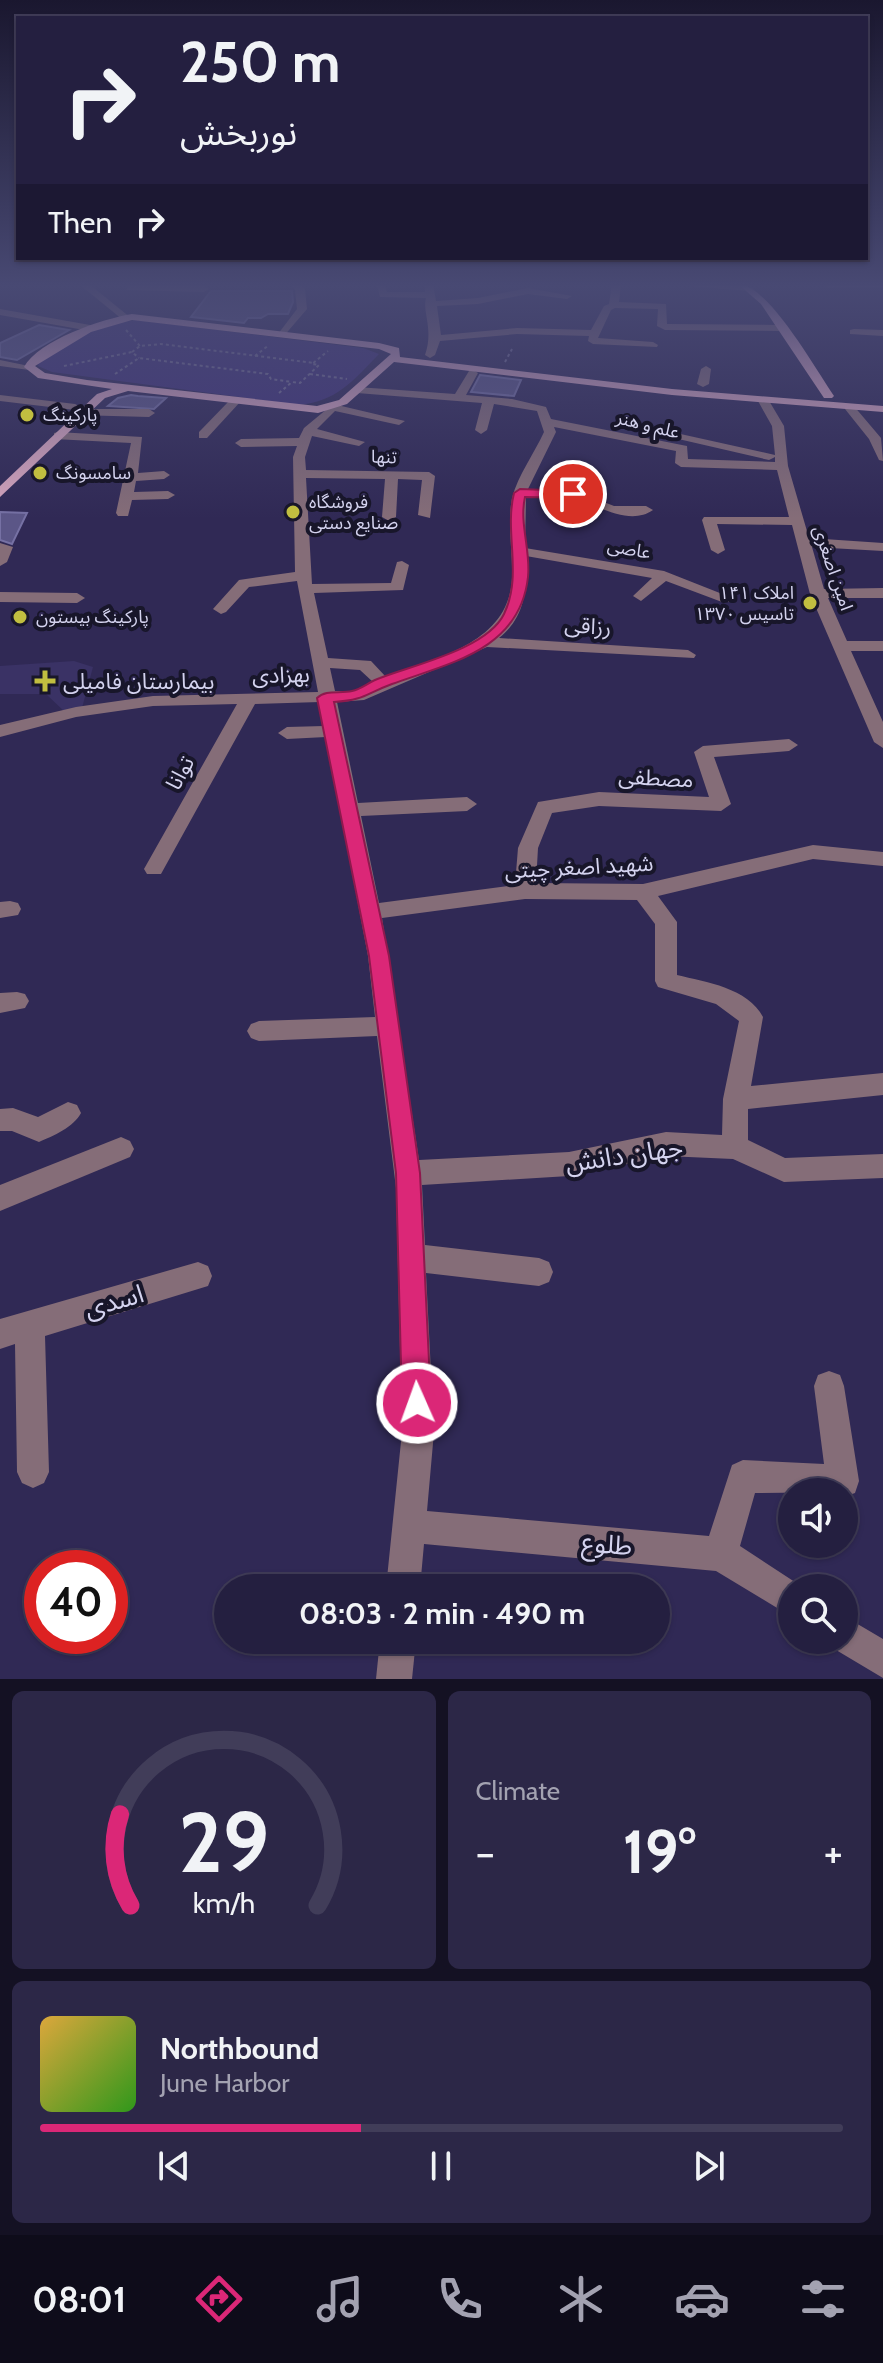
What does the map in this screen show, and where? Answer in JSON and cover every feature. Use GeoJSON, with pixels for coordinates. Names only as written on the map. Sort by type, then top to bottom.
{"type":"FeatureCollection","features":[{"type":"Feature","properties":{"kind":"main road"},"geometry":{"type":"LineString","coordinates":[[33,362],[31,370],[96,388],[129,388],[303,410],[333,407],[361,386],[385,362]]}},
{"type":"Feature","properties":{"kind":"main road"},"geometry":{"type":"LineString","coordinates":[[472,362],[590,377],[883,399]]}},
{"type":"Feature","properties":{"kind":"main road"},"geometry":{"type":"LineString","coordinates":[[487,362],[764,401],[883,409]]}},
{"type":"Feature","properties":{"kind":"main road"},"geometry":{"type":"LineString","coordinates":[[804,362],[828,396]]}},
{"type":"Feature","properties":{"kind":"main road"},"geometry":{"type":"LineString","coordinates":[[0,477],[78,410],[101,396],[96,388]]}},
{"type":"Feature","properties":{"kind":"main road"},"geometry":{"type":"LineString","coordinates":[[0,493],[58,436],[96,388]]}},
{"type":"Feature","properties":{"kind":"street"},"geometry":{"type":"LineString","coordinates":[[0,363],[31,370]]}},
{"type":"Feature","properties":{"kind":"street"},"geometry":{"type":"LineString","coordinates":[[703,384],[706,369]]}},
{"type":"Feature","properties":{"kind":"street"},"geometry":{"type":"LineString","coordinates":[[459,398],[473,373]]}},
{"type":"Feature","properties":{"kind":"street"},"geometry":{"type":"LineString","coordinates":[[361,386],[542,409],[550,432],[542,451],[524,477],[517,506],[522,577],[510,618],[485,642]]}},
{"type":"Feature","properties":{"kind":"street"},"geometry":{"type":"LineString","coordinates":[[0,398],[78,410],[149,413]]}},
{"type":"Feature","properties":{"kind":"street"},"geometry":{"type":"LineString","coordinates":[[481,430],[489,400]]}},
{"type":"Feature","properties":{"kind":"street"},"geometry":{"type":"LineString","coordinates":[[203,435],[235,401]]}},
{"type":"Feature","properties":{"kind":"street","name":"امین اصغری"},"geometry":{"type":"LineString","coordinates":[[764,401],[778,426],[782,462],[796,521],[818,594],[877,720],[883,742]]}},
{"type":"Feature","properties":{"kind":"street"},"geometry":{"type":"LineString","coordinates":[[399,421],[333,407],[306,436],[299,457],[305,583],[325,698],[370,912],[408,1173],[418,1432],[404,1574]]}},
{"type":"Feature","properties":{"kind":"street"},"geometry":{"type":"LineString","coordinates":[[849,407],[875,438],[883,457]]}},
{"type":"Feature","properties":{"kind":"street","name":"علم و هنر"},"geometry":{"type":"LineString","coordinates":[[548,422],[683,449],[681,463],[782,462]]}},
{"type":"Feature","properties":{"kind":"street"},"geometry":{"type":"LineString","coordinates":[[636,429],[782,462]]}},
{"type":"Feature","properties":{"kind":"street"},"geometry":{"type":"LineString","coordinates":[[58,436],[138,440],[123,513]]}},
{"type":"Feature","properties":{"kind":"street"},"geometry":{"type":"LineString","coordinates":[[241,443],[306,436],[359,442]]}},
{"type":"Feature","properties":{"kind":"street","name":"تنها"},"geometry":{"type":"LineString","coordinates":[[300,474],[429,476],[425,515]]}},
{"type":"Feature","properties":{"kind":"street"},"geometry":{"type":"LineString","coordinates":[[130,477],[164,475]]}},
{"type":"Feature","properties":{"kind":"street"},"geometry":{"type":"LineString","coordinates":[[389,517],[392,475]]}},
{"type":"Feature","properties":{"kind":"street"},"geometry":{"type":"LineString","coordinates":[[520,493],[573,494],[612,510],[646,510]]}},
{"type":"Feature","properties":{"kind":"street"},"geometry":{"type":"LineString","coordinates":[[127,496],[168,495]]}},
{"type":"Feature","properties":{"kind":"street"},"geometry":{"type":"LineString","coordinates":[[718,550],[709,520],[796,521]]}},
{"type":"Feature","properties":{"kind":"street"},"geometry":{"type":"LineString","coordinates":[[803,542],[883,547]]}},
{"type":"Feature","properties":{"kind":"street"},"geometry":{"type":"LineString","coordinates":[[0,547],[6,547],[0,562]]}},
{"type":"Feature","properties":{"kind":"street","name":"عاصی"},"geometry":{"type":"LineString","coordinates":[[520,551],[664,575],[727,599]]}},
{"type":"Feature","properties":{"kind":"street"},"geometry":{"type":"LineString","coordinates":[[221,609],[244,583],[398,587],[402,565]]}},
{"type":"Feature","properties":{"kind":"street"},"geometry":{"type":"LineString","coordinates":[[641,596],[664,575]]}},
{"type":"Feature","properties":{"kind":"street"},"geometry":{"type":"LineString","coordinates":[[818,594],[883,593]]}},
{"type":"Feature","properties":{"kind":"street"},"geometry":{"type":"LineString","coordinates":[[0,597],[77,598]]}},
{"type":"Feature","properties":{"kind":"street","name":"رزاقی"},"geometry":{"type":"LineString","coordinates":[[485,642],[688,655]]}},
{"type":"Feature","properties":{"kind":"street","name":"بهزادی"},"geometry":{"type":"LineString","coordinates":[[0,731],[76,712],[153,701],[358,696],[382,682],[431,666],[485,642]]}},
{"type":"Feature","properties":{"kind":"street"},"geometry":{"type":"LineString","coordinates":[[840,646],[883,646]]}},
{"type":"Feature","properties":{"kind":"street"},"geometry":{"type":"LineString","coordinates":[[321,663],[365,665],[382,682]]}},
{"type":"Feature","properties":{"kind":"street","name":"توانا"},"geometry":{"type":"LineString","coordinates":[[154,869],[249,699]]}},
{"type":"Feature","properties":{"kind":"street"},"geometry":{"type":"LineString","coordinates":[[287,733],[332,731]]}},
{"type":"Feature","properties":{"kind":"street","name":"مصطفی"},"geometry":{"type":"LineString","coordinates":[[525,891],[528,848],[545,807],[599,799],[721,804],[703,752],[789,745]]}},
{"type":"Feature","properties":{"kind":"street"},"geometry":{"type":"LineString","coordinates":[[348,810],[467,804]]}},
{"type":"Feature","properties":{"kind":"street","name":"شهید اصغر چیتی"},"geometry":{"type":"LineString","coordinates":[[370,912],[525,891],[643,892],[813,852],[883,859]]}},
{"type":"Feature","properties":{"kind":"street"},"geometry":{"type":"LineString","coordinates":[[643,892],[666,922],[666,981],[723,996],[751,1017],[736,1099],[735,1147]]}},
{"type":"Feature","properties":{"kind":"street"},"geometry":{"type":"LineString","coordinates":[[259,1031],[388,1026]]}},
{"type":"Feature","properties":{"kind":"street"},"geometry":{"type":"LineString","coordinates":[[736,1099],[883,1084]]}},
{"type":"Feature","properties":{"kind":"street"},"geometry":{"type":"LineString","coordinates":[[0,1120],[13,1119],[39,1130],[68,1113]]}},
{"type":"Feature","properties":{"kind":"street","name":"جهان دانش"},"geometry":{"type":"LineString","coordinates":[[408,1173],[569,1164],[666,1144],[735,1147],[784,1170],[883,1166]]}},
{"type":"Feature","properties":{"kind":"street"},"geometry":{"type":"LineString","coordinates":[[0,1198],[121,1149]]}},
{"type":"Feature","properties":{"kind":"street"},"geometry":{"type":"LineString","coordinates":[[412,1257],[539,1272]]}},
{"type":"Feature","properties":{"kind":"street","name":"اسدی"},"geometry":{"type":"LineString","coordinates":[[0,1334],[198,1276]]}},
{"type":"Feature","properties":{"kind":"street"},"geometry":{"type":"LineString","coordinates":[[30,1325],[33,1472]]}},
{"type":"Feature","properties":{"kind":"street"},"geometry":{"type":"LineString","coordinates":[[721,1554],[743,1476],[843,1481],[829,1386]]}},
{"type":"Feature","properties":{"kind":"street","name":"طلوع"},"geometry":{"type":"LineString","coordinates":[[409,1526],[721,1554],[778,1591]]}},
{"type":"Feature","properties":{"kind":"street"},"geometry":{"type":"LineString","coordinates":[[858,1643],[883,1660]]}},
{"type":"Feature","properties":{"kind":"street"},"geometry":{"type":"LineString","coordinates":[[394,1679],[397,1654]]}},
{"type":"Feature","properties":{"kind":"path"},"geometry":{"type":"LineString","coordinates":[[31,370],[74,362]]}},
{"type":"Feature","properties":{"kind":"path"},"geometry":{"type":"LineString","coordinates":[[96,388],[133,362]]}},
{"type":"Feature","properties":{"kind":"path"},"geometry":{"type":"LineString","coordinates":[[174,362],[268,374],[271,379],[300,383],[319,365],[309,362]]}},
{"type":"Feature","properties":{"kind":"path"},"geometry":{"type":"LineString","coordinates":[[310,374],[361,386]]}},
{"type":"Feature","properties":{"kind":"path"},"geometry":{"type":"LineString","coordinates":[[265,405],[292,382]]}},
{"type":"Feature","properties":{"kind":"shaded area"},"geometry":{"type":"Polygon","coordinates":[[[39,362],[371,362],[333,395],[298,405],[52,372],[38,366],[39,362]]]}},
{"type":"Feature","properties":{"kind":"shaded area","name":"بیمارستان فامیلی"},"geometry":{"type":"Polygon","coordinates":[[[74,661],[93,667],[82,708],[65,712],[46,694],[0,694],[0,666],[74,661]]]}},
{"type":"Feature","properties":{"kind":"building"},"geometry":{"type":"Polygon","coordinates":[[[480,375],[521,380],[514,396],[471,392],[480,375]]]}},
{"type":"Feature","properties":{"kind":"building"},"geometry":{"type":"Polygon","coordinates":[[[131,395],[166,398],[154,409],[108,406],[118,398],[131,395]]]}},
{"type":"Feature","properties":{"kind":"building"},"geometry":{"type":"Polygon","coordinates":[[[0,512],[27,513],[12,544],[0,540],[0,512]]]}},
{"type":"Feature","properties":{"kind":"place","name":"پارکینگ"},"geometry":{"type":"Point","coordinates":[27,415]}},
{"type":"Feature","properties":{"kind":"place","name":"سامسونگ"},"geometry":{"type":"Point","coordinates":[40,473]}},
{"type":"Feature","properties":{"kind":"place","name":"فروشگاه صنایع دستی"},"geometry":{"type":"Point","coordinates":[293,512]}},
{"type":"Feature","properties":{"kind":"place","name":"املاک ۱۴۱ تاسیس ۱۳۷۰"},"geometry":{"type":"Point","coordinates":[810,603]}},
{"type":"Feature","properties":{"kind":"place","name":"پارکینگ بیستون"},"geometry":{"type":"Point","coordinates":[20,617]}},
{"type":"Feature","properties":{"kind":"place","name":"بیمارستان فامیلی"},"geometry":{"type":"Point","coordinates":[45,681]}},
{"type":"Feature","properties":{"kind":"route"},"geometry":{"type":"LineString","coordinates":[[417,1403],[408,1173],[379,956],[325,698],[358,696],[382,682],[431,666],[485,642],[510,618],[522,577],[517,506],[520,493],[573,494]]}}]}
